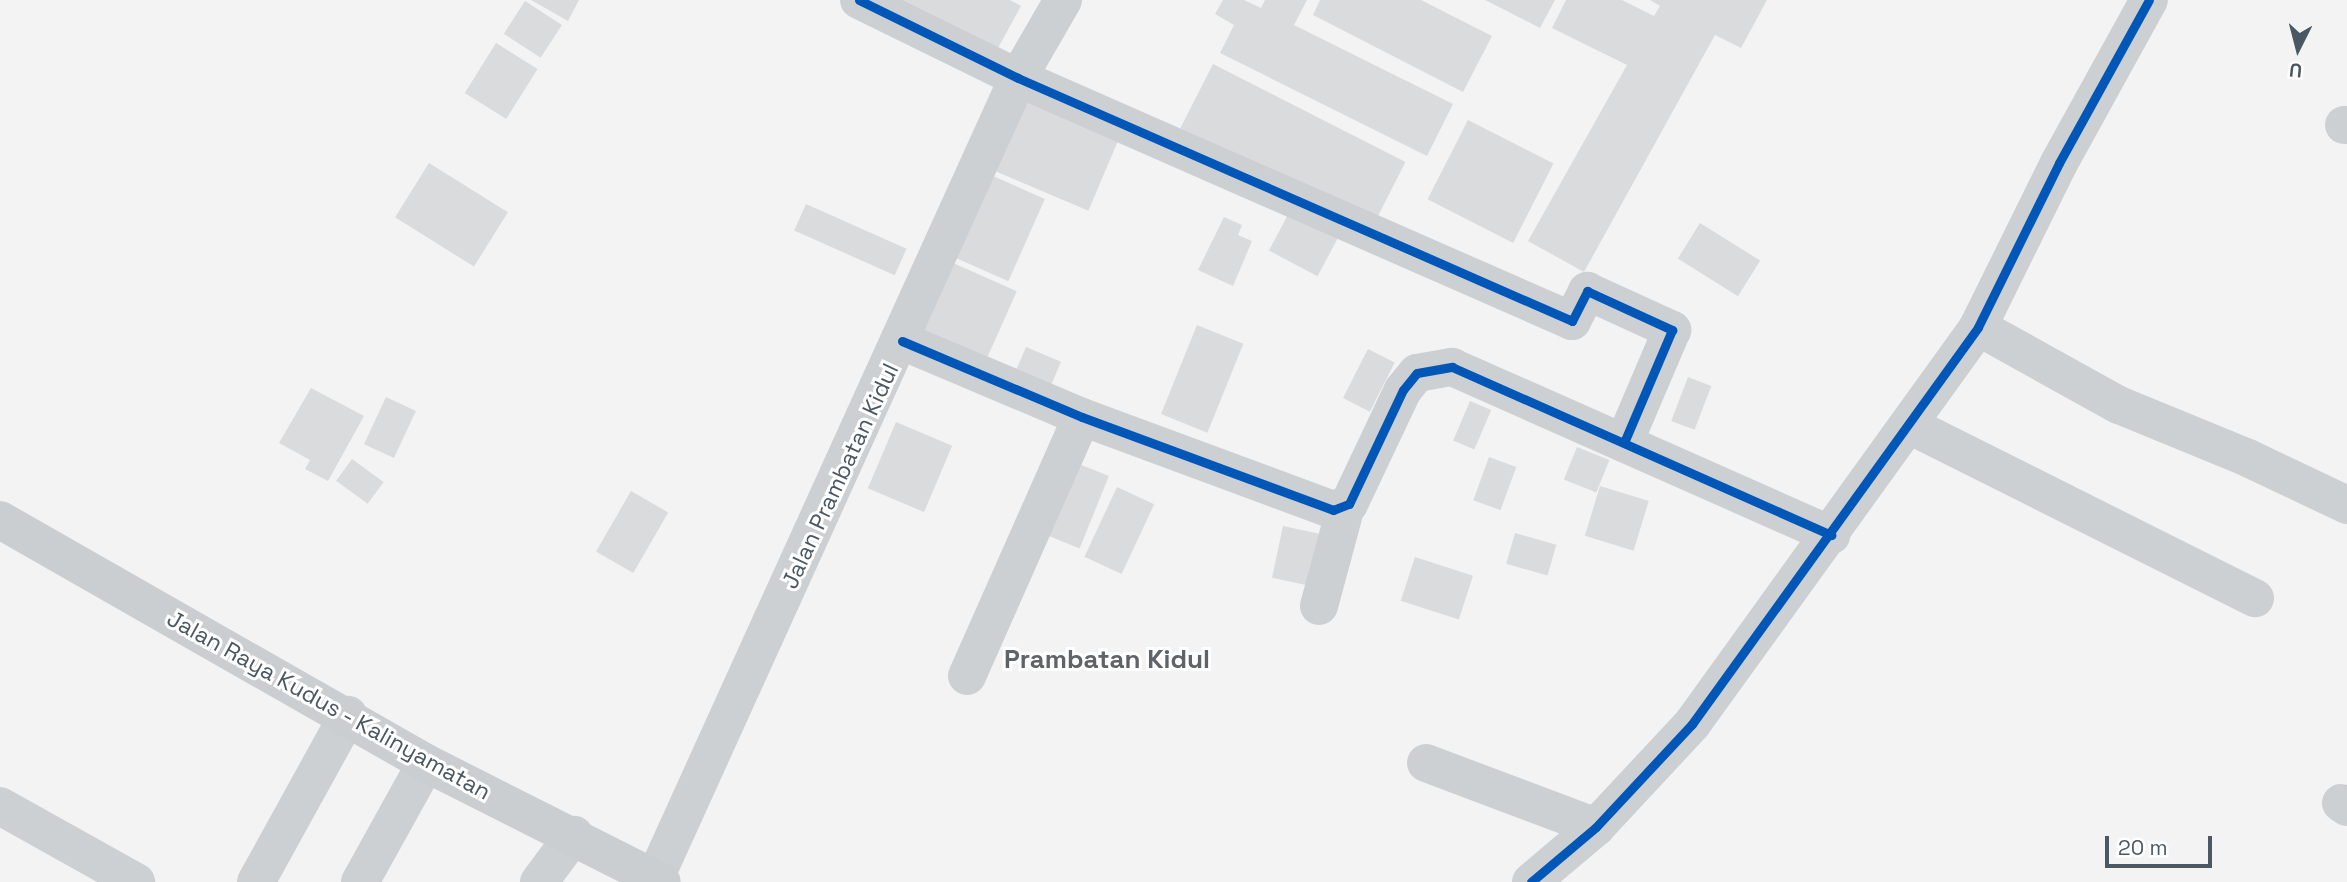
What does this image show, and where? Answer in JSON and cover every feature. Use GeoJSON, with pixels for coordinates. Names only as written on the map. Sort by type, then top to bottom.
{"type":"FeatureCollection","features":[{"type":"Feature","properties":{"kind":"main road","name":"Jalan Raya Kudus - Kalinyamatan"},"geometry":{"type":"LineString","coordinates":[[0,520],[348,715],[426,763],[659,880]]}},
{"type":"Feature","properties":{"kind":"street"},"geometry":{"type":"LineString","coordinates":[[859,0],[1018,78],[1572,320],[1587,291],[1672,330],[1625,440]]}},
{"type":"Feature","properties":{"kind":"street","name":"Jalan Prambatan Kidul"},"geometry":{"type":"LineString","coordinates":[[659,880],[1018,78],[1063,0]]}},
{"type":"Feature","properties":{"kind":"street"},"geometry":{"type":"LineString","coordinates":[[1531,882],[1597,827],[1692,724],[1831,535],[1978,327],[2059,163],[2149,0]]}},
{"type":"Feature","properties":{"kind":"street"},"geometry":{"type":"LineString","coordinates":[[1978,327],[2119,405],[2347,505]]}},
{"type":"Feature","properties":{"kind":"street"},"geometry":{"type":"LineString","coordinates":[[902,341],[1082,417],[1323,508],[1346,506]]}},
{"type":"Feature","properties":{"kind":"street"},"geometry":{"type":"LineString","coordinates":[[1319,606],[1346,506],[1403,390],[1417,373],[1429,368],[1452,367],[1625,440],[1831,535]]}},
{"type":"Feature","properties":{"kind":"street"},"geometry":{"type":"LineString","coordinates":[[967,676],[1082,417]]}},
{"type":"Feature","properties":{"kind":"street"},"geometry":{"type":"LineString","coordinates":[[1909,425],[2255,598]]}},
{"type":"Feature","properties":{"kind":"street"},"geometry":{"type":"LineString","coordinates":[[256,882],[348,715]]}},
{"type":"Feature","properties":{"kind":"street"},"geometry":{"type":"LineString","coordinates":[[360,882],[426,763]]}},
{"type":"Feature","properties":{"kind":"street"},"geometry":{"type":"LineString","coordinates":[[1426,763],[1597,827]]}},
{"type":"Feature","properties":{"kind":"street"},"geometry":{"type":"LineString","coordinates":[[0,806],[136,882]]}},
{"type":"Feature","properties":{"kind":"street"},"geometry":{"type":"LineString","coordinates":[[539,882],[573,835]]}},
{"type":"Feature","properties":{"kind":"building"},"geometry":{"type":"Polygon","coordinates":[[[531,0],[579,0],[568,21],[531,0]]]}},
{"type":"Feature","properties":{"kind":"building"},"geometry":{"type":"Polygon","coordinates":[[[881,0],[1010,0],[1021,6],[992,59],[881,0]]]}},
{"type":"Feature","properties":{"kind":"building"},"geometry":{"type":"Polygon","coordinates":[[[1223,0],[1244,0],[1261,8],[1265,0],[1307,0],[1294,25],[1453,104],[1427,156],[1220,53],[1234,25],[1215,14],[1223,0]]]}},
{"type":"Feature","properties":{"kind":"building"},"geometry":{"type":"Polygon","coordinates":[[[1320,0],[1421,0],[1492,36],[1463,92],[1313,15],[1320,0]]]}},
{"type":"Feature","properties":{"kind":"building"},"geometry":{"type":"Polygon","coordinates":[[[1485,0],[1555,0],[1540,28],[1485,0]]]}},
{"type":"Feature","properties":{"kind":"building"},"geometry":{"type":"Polygon","coordinates":[[[1566,0],[1622,0],[1654,16],[1660,6],[1650,0],[1767,0],[1741,48],[1715,35],[1584,272],[1528,241],[1627,65],[1552,28],[1566,0]]]}},
{"type":"Feature","properties":{"kind":"building"},"geometry":{"type":"Polygon","coordinates":[[[525,1],[562,25],[541,58],[504,34],[525,1]]]}},
{"type":"Feature","properties":{"kind":"building"},"geometry":{"type":"Polygon","coordinates":[[[496,43],[538,69],[506,119],[465,93],[496,43]]]}},
{"type":"Feature","properties":{"kind":"building"},"geometry":{"type":"Polygon","coordinates":[[[1213,64],[1405,162],[1373,226],[1180,128],[1213,64]]]}},
{"type":"Feature","properties":{"kind":"building"},"geometry":{"type":"Polygon","coordinates":[[[1029,92],[1122,131],[1088,211],[995,171],[1029,92]]]}},
{"type":"Feature","properties":{"kind":"building"},"geometry":{"type":"Polygon","coordinates":[[[1468,120],[1554,164],[1513,243],[1428,199],[1468,120]]]}},
{"type":"Feature","properties":{"kind":"building"},"geometry":{"type":"Polygon","coordinates":[[[429,163],[508,212],[474,267],[395,217],[429,163]]]}},
{"type":"Feature","properties":{"kind":"building"},"geometry":{"type":"Polygon","coordinates":[[[991,175],[1045,199],[1008,281],[954,257],[991,175]]]}},
{"type":"Feature","properties":{"kind":"building"},"geometry":{"type":"Polygon","coordinates":[[[806,204],[906,249],[895,275],[794,230],[806,204]]]}},
{"type":"Feature","properties":{"kind":"building"},"geometry":{"type":"Polygon","coordinates":[[[1291,209],[1340,235],[1317,276],[1269,250],[1291,209]]]}},
{"type":"Feature","properties":{"kind":"building"},"geometry":{"type":"Polygon","coordinates":[[[1224,217],[1242,225],[1238,235],[1252,241],[1233,286],[1198,270],[1224,217]]]}},
{"type":"Feature","properties":{"kind":"building"},"geometry":{"type":"Polygon","coordinates":[[[1700,223],[1760,261],[1738,296],[1678,259],[1700,223]]]}},
{"type":"Feature","properties":{"kind":"building"},"geometry":{"type":"Polygon","coordinates":[[[951,262],[1017,291],[985,363],[919,333],[951,262]]]}},
{"type":"Feature","properties":{"kind":"building"},"geometry":{"type":"Polygon","coordinates":[[[1197,325],[1243,344],[1207,433],[1161,414],[1197,325]]]}},
{"type":"Feature","properties":{"kind":"building"},"geometry":{"type":"Polygon","coordinates":[[[1026,347],[1061,362],[1046,397],[1011,382],[1026,347]]]}},
{"type":"Feature","properties":{"kind":"building"},"geometry":{"type":"Polygon","coordinates":[[[1368,349],[1395,363],[1370,412],[1343,398],[1368,349]]]}},
{"type":"Feature","properties":{"kind":"building"},"geometry":{"type":"Polygon","coordinates":[[[1688,377],[1711,386],[1694,430],[1671,421],[1688,377]]]}},
{"type":"Feature","properties":{"kind":"building"},"geometry":{"type":"Polygon","coordinates":[[[311,388],[364,416],[328,481],[305,469],[310,460],[279,443],[311,388]]]}},
{"type":"Feature","properties":{"kind":"building"},"geometry":{"type":"Polygon","coordinates":[[[386,397],[416,411],[394,458],[364,444],[386,397]]]}},
{"type":"Feature","properties":{"kind":"building"},"geometry":{"type":"Polygon","coordinates":[[[1470,401],[1491,410],[1474,450],[1453,441],[1470,401]]]}},
{"type":"Feature","properties":{"kind":"building"},"geometry":{"type":"Polygon","coordinates":[[[896,422],[952,446],[924,512],[868,488],[896,422]]]}},
{"type":"Feature","properties":{"kind":"building"},"geometry":{"type":"Polygon","coordinates":[[[1577,447],[1609,460],[1596,493],[1564,479],[1577,447]]]}},
{"type":"Feature","properties":{"kind":"building"},"geometry":{"type":"Polygon","coordinates":[[[1489,457],[1516,467],[1501,510],[1473,500],[1489,457]]]}},
{"type":"Feature","properties":{"kind":"building"},"geometry":{"type":"Polygon","coordinates":[[[352,459],[384,482],[368,504],[336,481],[352,459]]]}},
{"type":"Feature","properties":{"kind":"building"},"geometry":{"type":"Polygon","coordinates":[[[1069,460],[1109,476],[1080,548],[1040,532],[1069,460]]]}},
{"type":"Feature","properties":{"kind":"building"},"geometry":{"type":"Polygon","coordinates":[[[1600,486],[1649,501],[1634,551],[1585,536],[1600,486]]]}},
{"type":"Feature","properties":{"kind":"building"},"geometry":{"type":"Polygon","coordinates":[[[1117,487],[1154,504],[1122,574],[1084,557],[1117,487]]]}},
{"type":"Feature","properties":{"kind":"building"},"geometry":{"type":"Polygon","coordinates":[[[631,491],[668,512],[633,573],[596,552],[631,491]]]}},
{"type":"Feature","properties":{"kind":"building"},"geometry":{"type":"Polygon","coordinates":[[[1283,526],[1324,535],[1313,587],[1272,578],[1283,526]]]}},
{"type":"Feature","properties":{"kind":"building"},"geometry":{"type":"Polygon","coordinates":[[[1515,533],[1556,545],[1548,576],[1506,564],[1515,533]]]}},
{"type":"Feature","properties":{"kind":"building"},"geometry":{"type":"Polygon","coordinates":[[[1415,557],[1473,576],[1459,620],[1401,601],[1415,557]]]}},
{"type":"Feature","properties":{"kind":"cycle path"},"geometry":{"type":"LineString","coordinates":[[859,0],[1018,78],[1572,321],[1587,291],[1672,330],[1625,440]]}},
{"type":"Feature","properties":{"kind":"cycle path"},"geometry":{"type":"LineString","coordinates":[[1531,882],[1596,827],[1692,724],[1978,327],[2059,163],[2149,0]]}},
{"type":"Feature","properties":{"kind":"cycle path"},"geometry":{"type":"LineString","coordinates":[[902,341],[1082,417],[1333,510],[1349,504],[1403,390],[1417,373],[1452,367],[1831,535]]}},
{"type":"Feature","properties":{"kind":"district","name":"Prambatan Kidul"},"geometry":{"type":"Point","coordinates":[1107,660]}}]}
